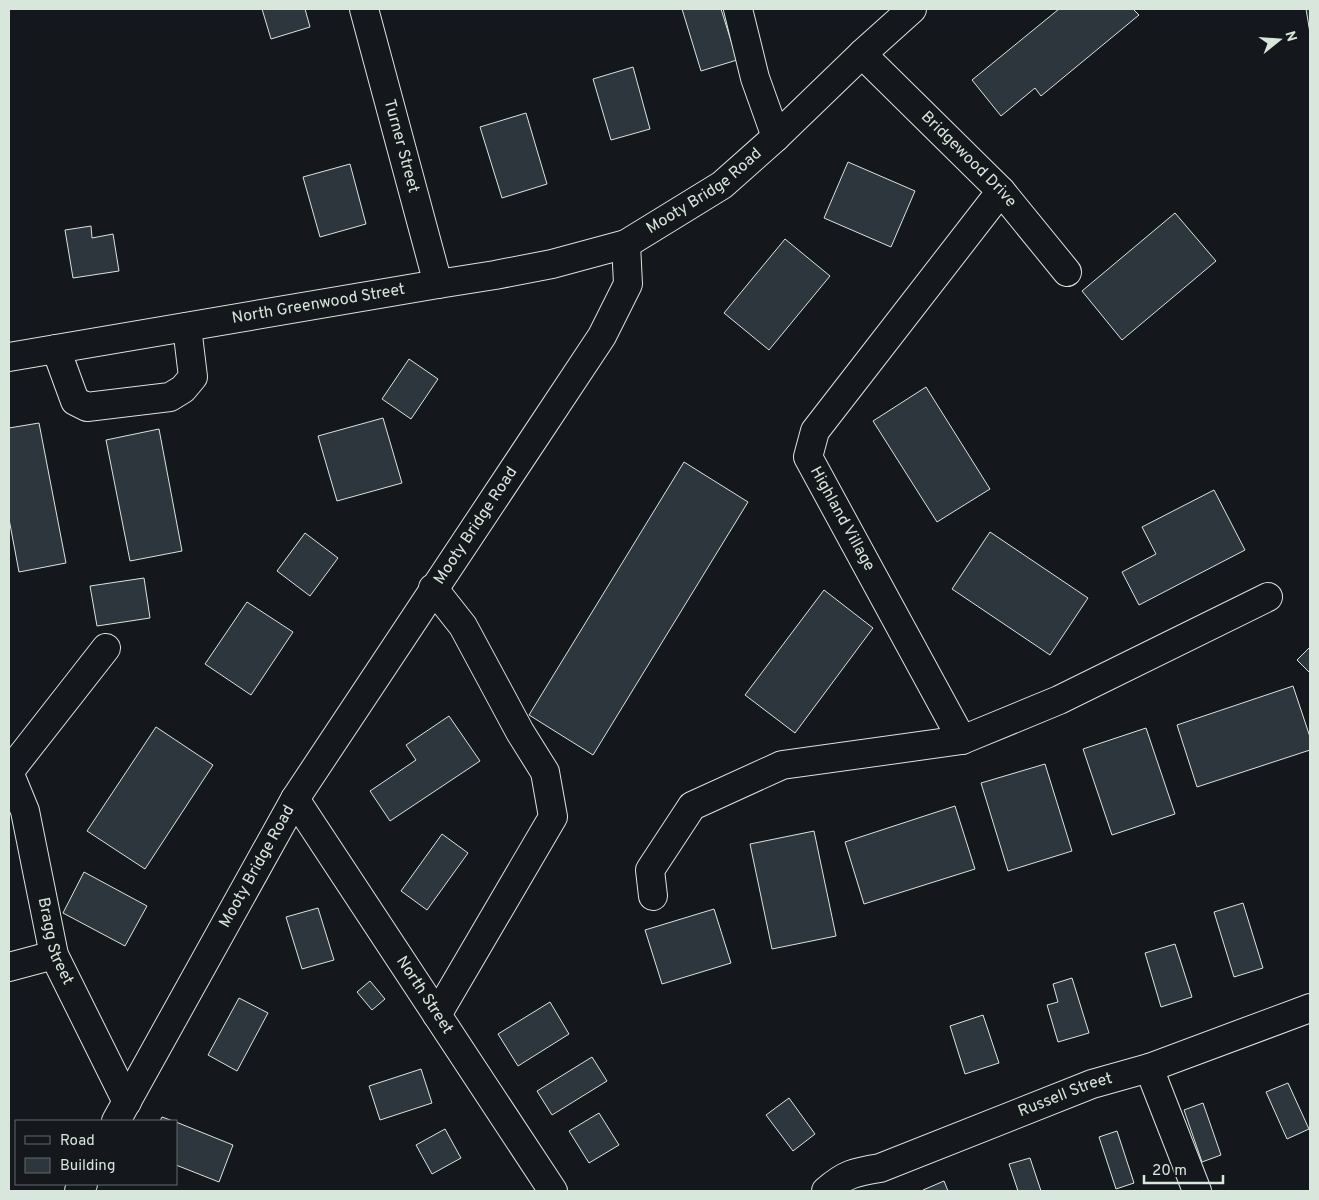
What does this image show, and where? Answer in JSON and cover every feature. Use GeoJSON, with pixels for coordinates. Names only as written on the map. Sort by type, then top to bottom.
{"type":"FeatureCollection","features":[{"type":"Feature","properties":{"kind":"street","name":"Turner Street"},"geometry":{"type":"LineString","coordinates":[[364,9],[438,284]]}},
{"type":"Feature","properties":{"kind":"street"},"geometry":{"type":"LineString","coordinates":[[738,9],[755,78],[776,137]]}},
{"type":"Feature","properties":{"kind":"street","name":"Mooty Bridge Road"},"geometry":{"type":"LineString","coordinates":[[122,1112],[295,799],[433,588],[602,336],[628,284],[626,244],[722,185],[912,9]]}},
{"type":"Feature","properties":{"kind":"street","name":"Bridgewood Drive"},"geometry":{"type":"LineString","coordinates":[[862,54],[1000,191],[1067,272]]}},
{"type":"Feature","properties":{"kind":"street","name":"Highland Village"},"geometry":{"type":"LineString","coordinates":[[962,740],[808,457],[815,431],[1000,191]]}},
{"type":"Feature","properties":{"kind":"street","name":"North Greenwood Street"},"geometry":{"type":"LineString","coordinates":[[9,357],[495,275],[543,266],[626,244]]}},
{"type":"Feature","properties":{"kind":"street"},"geometry":{"type":"LineString","coordinates":[[56,349],[75,401],[87,408],[170,396],[183,389],[193,377],[187,327]]}},
{"type":"Feature","properties":{"kind":"street"},"geometry":{"type":"LineString","coordinates":[[433,588],[463,626],[520,732],[545,772],[553,818],[437,1015]]}},
{"type":"Feature","properties":{"kind":"street"},"geometry":{"type":"LineString","coordinates":[[653,896],[650,870],[692,806],[782,764],[962,740],[1059,700],[1268,597]]}},
{"type":"Feature","properties":{"kind":"street"},"geometry":{"type":"LineString","coordinates":[[9,772],[106,648]]}},
{"type":"Feature","properties":{"kind":"street","name":"Bragg Street"},"geometry":{"type":"LineString","coordinates":[[9,772],[25,811],[54,955],[122,1112]]}},
{"type":"Feature","properties":{"kind":"street","name":"North Street"},"geometry":{"type":"LineString","coordinates":[[295,799],[553,1191]]}},
{"type":"Feature","properties":{"kind":"street"},"geometry":{"type":"LineString","coordinates":[[9,967],[54,955]]}},
{"type":"Feature","properties":{"kind":"street","name":"Russell Street"},"geometry":{"type":"LineString","coordinates":[[826,1191],[840,1179],[854,1173],[880,1168],[1092,1084],[1149,1068],[1310,1008]]}},
{"type":"Feature","properties":{"kind":"street"},"geometry":{"type":"LineString","coordinates":[[1149,1068],[1197,1191]]}},
{"type":"Feature","properties":{"kind":"building"},"geometry":{"type":"Polygon","coordinates":[[[262,9],[305,9],[310,27],[271,39],[262,9]]]}},
{"type":"Feature","properties":{"kind":"building"},"geometry":{"type":"Polygon","coordinates":[[[682,9],[721,9],[737,60],[701,71],[682,9]]]}},
{"type":"Feature","properties":{"kind":"building"},"geometry":{"type":"Polygon","coordinates":[[[1059,9],[1133,9],[1139,15],[1041,96],[1035,88],[1001,116],[972,80],[1059,9]]]}},
{"type":"Feature","properties":{"kind":"building"},"geometry":{"type":"Polygon","coordinates":[[[1306,9],[1310,9],[1310,33],[1306,9]]]}},
{"type":"Feature","properties":{"kind":"building"},"geometry":{"type":"Polygon","coordinates":[[[633,67],[650,129],[611,140],[593,79],[633,67]]]}},
{"type":"Feature","properties":{"kind":"building"},"geometry":{"type":"Polygon","coordinates":[[[526,113],[547,184],[502,198],[480,127],[526,113]]]}},
{"type":"Feature","properties":{"kind":"building"},"geometry":{"type":"Polygon","coordinates":[[[848,162],[915,191],[891,247],[824,218],[848,162]]]}},
{"type":"Feature","properties":{"kind":"building"},"geometry":{"type":"Polygon","coordinates":[[[350,164],[366,224],[320,237],[303,177],[350,164]]]}},
{"type":"Feature","properties":{"kind":"building"},"geometry":{"type":"Polygon","coordinates":[[[1175,213],[1216,261],[1122,340],[1082,291],[1175,213]]]}},
{"type":"Feature","properties":{"kind":"building"},"geometry":{"type":"Polygon","coordinates":[[[91,226],[92,238],[113,234],[119,271],[73,278],[65,230],[91,226]]]}},
{"type":"Feature","properties":{"kind":"building"},"geometry":{"type":"Polygon","coordinates":[[[785,239],[830,276],[769,350],[724,313],[785,239]]]}},
{"type":"Feature","properties":{"kind":"building"},"geometry":{"type":"Polygon","coordinates":[[[409,359],[438,379],[411,419],[382,399],[409,359]]]}},
{"type":"Feature","properties":{"kind":"building"},"geometry":{"type":"Polygon","coordinates":[[[926,387],[990,489],[937,522],[873,421],[926,387]]]}},
{"type":"Feature","properties":{"kind":"building"},"geometry":{"type":"Polygon","coordinates":[[[383,418],[402,483],[337,501],[318,436],[383,418]]]}},
{"type":"Feature","properties":{"kind":"building"},"geometry":{"type":"Polygon","coordinates":[[[39,423],[66,563],[19,572],[9,519],[9,428],[39,423]]]}},
{"type":"Feature","properties":{"kind":"building"},"geometry":{"type":"Polygon","coordinates":[[[159,429],[182,551],[130,561],[106,440],[159,429]]]}},
{"type":"Feature","properties":{"kind":"building"},"geometry":{"type":"Polygon","coordinates":[[[684,462],[748,502],[593,755],[529,715],[684,462]]]}},
{"type":"Feature","properties":{"kind":"building"},"geometry":{"type":"Polygon","coordinates":[[[1214,490],[1245,550],[1139,605],[1122,572],[1156,554],[1142,527],[1214,490]]]}},
{"type":"Feature","properties":{"kind":"building"},"geometry":{"type":"Polygon","coordinates":[[[990,532],[1088,598],[1050,655],[952,589],[990,532]]]}},
{"type":"Feature","properties":{"kind":"building"},"geometry":{"type":"Polygon","coordinates":[[[305,533],[338,558],[310,596],[277,571],[305,533]]]}},
{"type":"Feature","properties":{"kind":"building"},"geometry":{"type":"Polygon","coordinates":[[[144,578],[150,618],[97,626],[90,586],[144,578]]]}},
{"type":"Feature","properties":{"kind":"building"},"geometry":{"type":"Polygon","coordinates":[[[824,590],[873,628],[795,733],[745,695],[824,590]]]}},
{"type":"Feature","properties":{"kind":"building"},"geometry":{"type":"Polygon","coordinates":[[[247,602],[293,632],[251,695],[205,664],[247,602]]]}},
{"type":"Feature","properties":{"kind":"building"},"geometry":{"type":"Polygon","coordinates":[[[1310,647],[1310,673],[1297,660],[1310,647]]]}},
{"type":"Feature","properties":{"kind":"building"},"geometry":{"type":"Polygon","coordinates":[[[1293,686],[1310,737],[1310,750],[1197,787],[1177,725],[1293,686]]]}},
{"type":"Feature","properties":{"kind":"building"},"geometry":{"type":"Polygon","coordinates":[[[449,716],[480,761],[390,821],[370,791],[416,760],[406,745],[449,716]]]}},
{"type":"Feature","properties":{"kind":"building"},"geometry":{"type":"Polygon","coordinates":[[[156,727],[213,765],[145,869],[87,831],[156,727]]]}},
{"type":"Feature","properties":{"kind":"building"},"geometry":{"type":"Polygon","coordinates":[[[1146,728],[1175,814],[1112,835],[1083,749],[1146,728]]]}},
{"type":"Feature","properties":{"kind":"building"},"geometry":{"type":"Polygon","coordinates":[[[1045,764],[1072,851],[1008,871],[981,783],[1045,764]]]}},
{"type":"Feature","properties":{"kind":"building"},"geometry":{"type":"Polygon","coordinates":[[[955,806],[975,869],[864,904],[845,842],[955,806]]]}},
{"type":"Feature","properties":{"kind":"building"},"geometry":{"type":"Polygon","coordinates":[[[814,831],[836,936],[772,949],[750,844],[814,831]]]}},
{"type":"Feature","properties":{"kind":"building"},"geometry":{"type":"Polygon","coordinates":[[[442,834],[468,853],[427,910],[401,891],[442,834]]]}},
{"type":"Feature","properties":{"kind":"building"},"geometry":{"type":"Polygon","coordinates":[[[84,872],[147,906],[125,946],[63,913],[84,872]]]}},
{"type":"Feature","properties":{"kind":"building"},"geometry":{"type":"Polygon","coordinates":[[[1243,903],[1263,968],[1234,977],[1214,912],[1243,903]]]}},
{"type":"Feature","properties":{"kind":"building"},"geometry":{"type":"Polygon","coordinates":[[[318,908],[334,960],[302,969],[286,917],[318,908]]]}},
{"type":"Feature","properties":{"kind":"building"},"geometry":{"type":"Polygon","coordinates":[[[714,909],[731,963],[662,984],[645,930],[714,909]]]}},
{"type":"Feature","properties":{"kind":"building"},"geometry":{"type":"Polygon","coordinates":[[[1175,944],[1192,997],[1161,1007],[1145,953],[1175,944]]]}},
{"type":"Feature","properties":{"kind":"building"},"geometry":{"type":"Polygon","coordinates":[[[1072,978],[1089,1033],[1058,1042],[1047,1005],[1058,1002],[1053,984],[1072,978]]]}},
{"type":"Feature","properties":{"kind":"building"},"geometry":{"type":"Polygon","coordinates":[[[370,981],[385,999],[372,1010],[357,992],[370,981]]]}},
{"type":"Feature","properties":{"kind":"building"},"geometry":{"type":"Polygon","coordinates":[[[239,998],[268,1013],[237,1071],[208,1055],[239,998]]]}},
{"type":"Feature","properties":{"kind":"building"},"geometry":{"type":"Polygon","coordinates":[[[550,1002],[569,1034],[518,1066],[498,1034],[550,1002]]]}},
{"type":"Feature","properties":{"kind":"building"},"geometry":{"type":"Polygon","coordinates":[[[983,1015],[999,1063],[965,1074],[950,1026],[983,1015]]]}},
{"type":"Feature","properties":{"kind":"building"},"geometry":{"type":"Polygon","coordinates":[[[592,1057],[607,1081],[552,1115],[537,1091],[592,1057]]]}},
{"type":"Feature","properties":{"kind":"building"},"geometry":{"type":"Polygon","coordinates":[[[421,1069],[432,1103],[380,1120],[369,1086],[421,1069]]]}},
{"type":"Feature","properties":{"kind":"building"},"geometry":{"type":"Polygon","coordinates":[[[1288,1083],[1309,1129],[1287,1139],[1266,1092],[1288,1083]]]}},
{"type":"Feature","properties":{"kind":"building"},"geometry":{"type":"Polygon","coordinates":[[[789,1098],[815,1134],[793,1151],[766,1115],[789,1098]]]}},
{"type":"Feature","properties":{"kind":"building"},"geometry":{"type":"Polygon","coordinates":[[[1203,1103],[1221,1155],[1202,1162],[1184,1110],[1203,1103]]]}},
{"type":"Feature","properties":{"kind":"building"},"geometry":{"type":"Polygon","coordinates":[[[599,1113],[619,1145],[589,1163],[569,1131],[599,1113]]]}},
{"type":"Feature","properties":{"kind":"building"},"geometry":{"type":"Polygon","coordinates":[[[178,1123],[233,1145],[219,1182],[178,1166],[178,1123]]]}},
{"type":"Feature","properties":{"kind":"building"},"geometry":{"type":"Polygon","coordinates":[[[445,1129],[461,1158],[432,1174],[416,1145],[445,1129]]]}},
{"type":"Feature","properties":{"kind":"building"},"geometry":{"type":"Polygon","coordinates":[[[1117,1131],[1134,1183],[1116,1189],[1099,1137],[1117,1131]]]}},
{"type":"Feature","properties":{"kind":"building"},"geometry":{"type":"Polygon","coordinates":[[[1030,1158],[1041,1191],[1018,1191],[1009,1164],[1030,1158]]]}},
{"type":"Feature","properties":{"kind":"building"},"geometry":{"type":"Polygon","coordinates":[[[944,1181],[948,1191],[923,1190],[944,1181]]]}}]}
